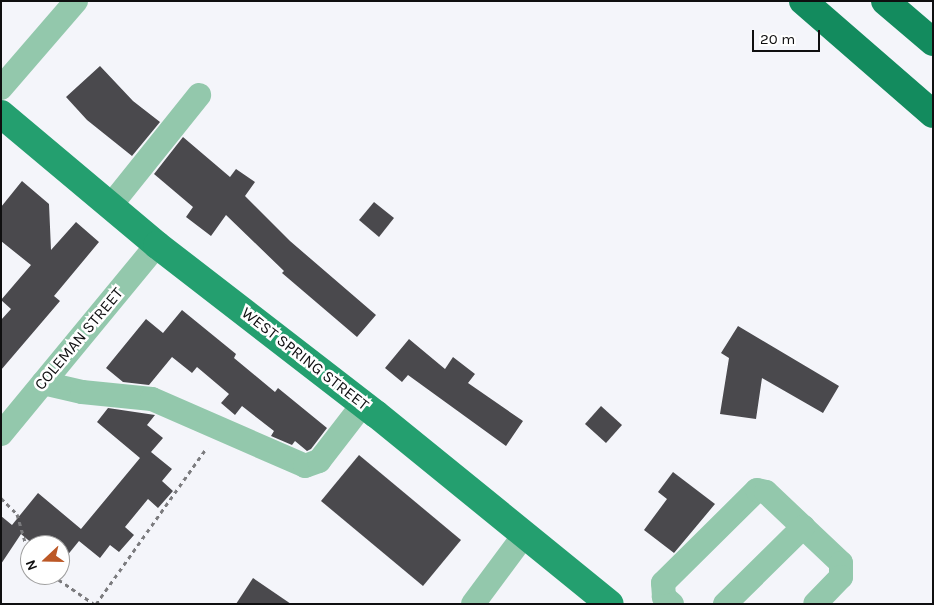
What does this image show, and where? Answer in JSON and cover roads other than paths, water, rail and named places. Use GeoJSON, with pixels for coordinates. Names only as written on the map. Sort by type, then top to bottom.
{"type":"FeatureCollection","features":[{"type":"Feature","properties":{"kind":"highway"},"geometry":{"type":"LineString","coordinates":[[803,1],[933,114]]}},
{"type":"Feature","properties":{"kind":"highway"},"geometry":{"type":"LineString","coordinates":[[885,1],[933,42]]}},
{"type":"Feature","properties":{"kind":"main road","name":"WEST SPRING STREET"},"geometry":{"type":"LineString","coordinates":[[1,114],[157,244],[363,404],[610,604]]}},
{"type":"Feature","properties":{"kind":"street"},"geometry":{"type":"LineString","coordinates":[[1,88],[76,1]]}},
{"type":"Feature","properties":{"kind":"street"},"geometry":{"type":"LineString","coordinates":[[111,205],[199,95]]}},
{"type":"Feature","properties":{"kind":"street","name":"COLEMAN STREET"},"geometry":{"type":"LineString","coordinates":[[1,434],[157,244]]}},
{"type":"Feature","properties":{"kind":"street"},"geometry":{"type":"LineString","coordinates":[[43,383],[82,392],[152,399],[219,430],[305,466],[314,465],[363,404]]}},
{"type":"Feature","properties":{"kind":"street"},"geometry":{"type":"LineString","coordinates":[[667,594],[757,490],[766,492],[841,563],[843,570],[815,604]]}},
{"type":"Feature","properties":{"kind":"street"},"geometry":{"type":"LineString","coordinates":[[725,604],[803,526]]}},
{"type":"Feature","properties":{"kind":"street"},"geometry":{"type":"LineString","coordinates":[[473,604],[525,534]]}}]}
